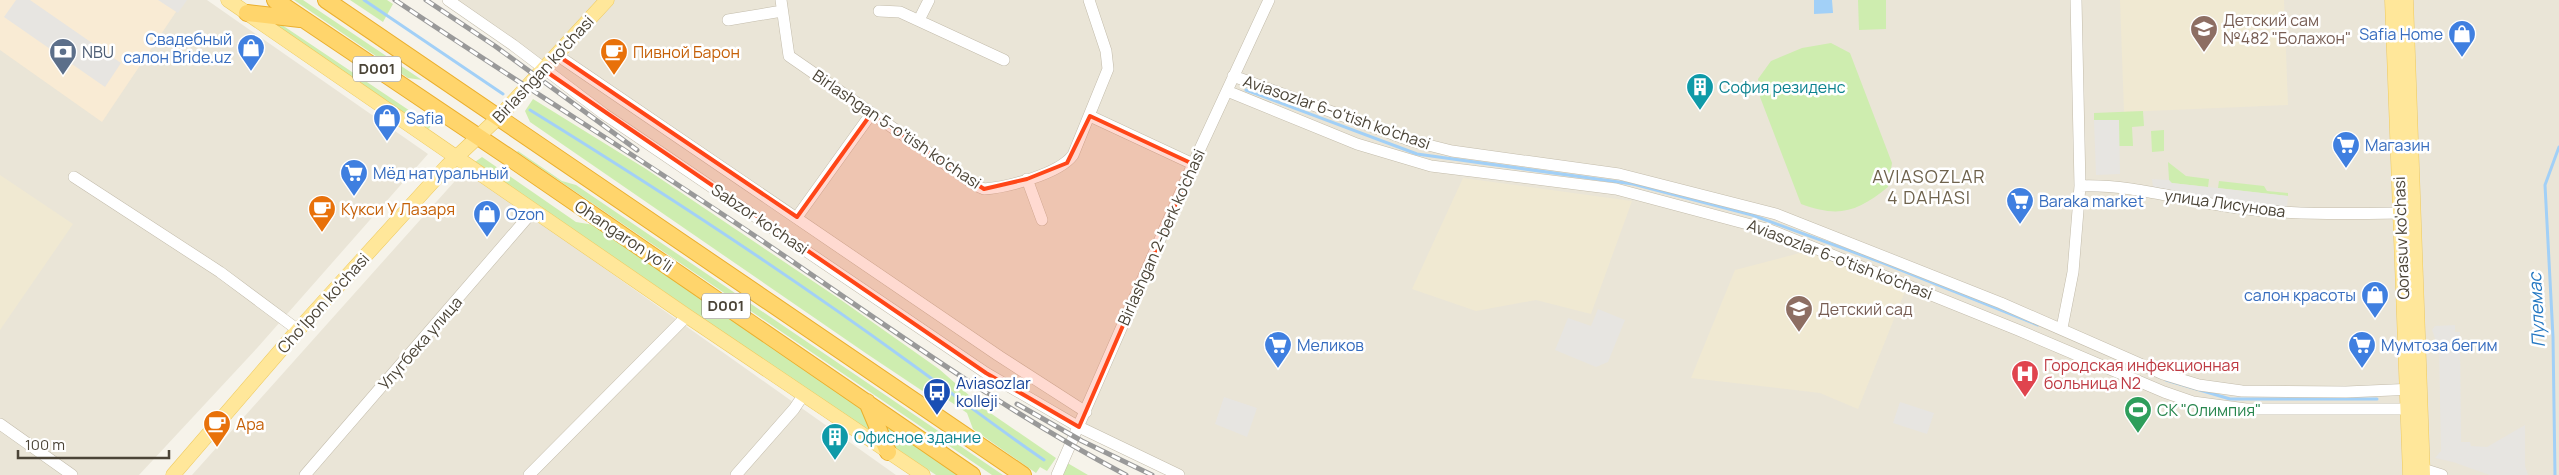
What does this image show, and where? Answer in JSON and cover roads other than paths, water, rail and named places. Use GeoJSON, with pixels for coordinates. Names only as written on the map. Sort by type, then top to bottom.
{"type":"FeatureCollection","features":[{"type":"Feature","properties":{"kind":"highway","name":"Ohangaron yoʻli"},"geometry":{"type":"LineString","coordinates":[[275,0],[479,137],[972,475]]}},
{"type":"Feature","properties":{"kind":"highway","name":"Ohangaron yoʻli"},"geometry":{"type":"LineString","coordinates":[[326,0],[1023,475]]}},
{"type":"Feature","properties":{"kind":"highway"},"geometry":{"type":"LineString","coordinates":[[247,13],[303,19]]}},
{"type":"Feature","properties":{"kind":"highway"},"geometry":{"type":"LineString","coordinates":[[867,402],[888,452]]}},
{"type":"Feature","properties":{"kind":"main road","name":"Ohangaron yoʻli"},"geometry":{"type":"LineString","coordinates":[[228,0],[687,316],[923,475]]}},
{"type":"Feature","properties":{"kind":"main road","name":"Birlashgan ko'chasi"},"geometry":{"type":"LineString","coordinates":[[479,137],[544,70],[607,0]]}},
{"type":"Feature","properties":{"kind":"main road","name":"Qorasuv ko'chasi"},"geometry":{"type":"LineString","coordinates":[[2392,0],[2400,213],[2414,409],[2423,472]]}},
{"type":"Feature","properties":{"kind":"main road","name":"Qorasuv ko'chasi"},"geometry":{"type":"LineString","coordinates":[[2406,0],[2413,389]]}},
{"type":"Feature","properties":{"kind":"main road","name":"Cho'lpon ko'chasi"},"geometry":{"type":"LineString","coordinates":[[173,475],[298,330],[456,157],[479,137]]}},
{"type":"Feature","properties":{"kind":"main road","name":"Qorasuv ko'chasi"},"geometry":{"type":"LineString","coordinates":[[2410,475],[2414,409]]}},
{"type":"Feature","properties":{"kind":"street","name":"Sabzor ko'chasi"},"geometry":{"type":"LineString","coordinates":[[448,0],[650,146],[986,373],[1079,427],[1179,475]]}},
{"type":"Feature","properties":{"kind":"street"},"geometry":{"type":"LineString","coordinates":[[919,20],[930,0]]}},
{"type":"Feature","properties":{"kind":"street","name":"Birlashgan 5-o'tish ko'chasi"},"geometry":{"type":"LineString","coordinates":[[782,6],[788,56],[977,186],[992,188],[1027,179],[1067,163],[1108,75],[1108,63],[1089,0]]}},
{"type":"Feature","properties":{"kind":"street","name":"Birlashgan 2-berk ko'chasi"},"geometry":{"type":"LineString","coordinates":[[1057,475],[1193,164],[1270,0]]}},
{"type":"Feature","properties":{"kind":"street"},"geometry":{"type":"LineString","coordinates":[[2062,328],[2073,272],[2080,186],[2076,0]]}},
{"type":"Feature","properties":{"kind":"street"},"geometry":{"type":"LineString","coordinates":[[728,20],[782,6]]}},
{"type":"Feature","properties":{"kind":"street"},"geometry":{"type":"LineString","coordinates":[[878,11],[900,12],[1004,60]]}},
{"type":"Feature","properties":{"kind":"street"},"geometry":{"type":"LineString","coordinates":[[557,55],[1068,402],[1086,412]]}},
{"type":"Feature","properties":{"kind":"street","name":"Aviasozlar 6-o'tish ko'chasi"},"geometry":{"type":"LineString","coordinates":[[1233,76],[1409,151],[1431,166],[1616,189],[1804,223],[2074,343],[2163,374],[2211,388],[2346,392],[2413,389]]}},
{"type":"Feature","properties":{"kind":"street","name":"Aviasozlar 6-o'tish ko'chasi"},"geometry":{"type":"LineString","coordinates":[[1227,91],[1357,144],[1409,151],[1452,151],[1619,174],[1744,213],[1794,238],[1983,304],[2062,328],[2074,343],[2164,392],[2206,405],[2246,409],[2414,409]]}},
{"type":"Feature","properties":{"kind":"street"},"geometry":{"type":"LineString","coordinates":[[796,217],[871,114]]}},
{"type":"Feature","properties":{"kind":"street"},"geometry":{"type":"LineString","coordinates":[[1090,116],[1193,164]]}},
{"type":"Feature","properties":{"kind":"street"},"geometry":{"type":"LineString","coordinates":[[74,178],[220,272],[298,330]]}},
{"type":"Feature","properties":{"kind":"street"},"geometry":{"type":"LineString","coordinates":[[1027,179],[1042,220]]}},
{"type":"Feature","properties":{"kind":"street","name":"улица Лисунова"},"geometry":{"type":"LineString","coordinates":[[2080,186],[2110,184],[2202,203],[2267,211],[2400,213]]}},
{"type":"Feature","properties":{"kind":"street","name":"Улугбека улица"},"geometry":{"type":"LineString","coordinates":[[305,475],[534,210]]}},
{"type":"Feature","properties":{"kind":"street"},"geometry":{"type":"LineString","coordinates":[[926,332],[938,314]]}},
{"type":"Feature","properties":{"kind":"street"},"geometry":{"type":"LineString","coordinates":[[529,475],[687,316]]}},
{"type":"Feature","properties":{"kind":"street"},"geometry":{"type":"LineString","coordinates":[[736,475],[794,409],[804,394]]}},
{"type":"Feature","properties":{"kind":"street"},"geometry":{"type":"LineString","coordinates":[[0,424],[72,475]]}},
{"type":"Feature","properties":{"kind":"street"},"geometry":{"type":"LineString","coordinates":[[2423,472],[2442,475]]}},
{"type":"Feature","properties":{"kind":"water"},"geometry":{"type":"Polygon","coordinates":[[[1814,0],[1832,0],[1833,13],[1814,14],[1814,0]]]}},
{"type":"Feature","properties":{"kind":"waterway"},"geometry":{"type":"LineString","coordinates":[[364,0],[503,94]]}},
{"type":"Feature","properties":{"kind":"waterway"},"geometry":{"type":"LineString","coordinates":[[1246,90],[1417,154],[1633,184],[1752,215],[1886,264],[2038,325]]}},
{"type":"Feature","properties":{"kind":"waterway"},"geometry":{"type":"LineString","coordinates":[[530,110],[673,200],[767,263],[860,327],[1044,460]]}},
{"type":"Feature","properties":{"kind":"waterway","name":"Пулемас"},"geometry":{"type":"LineString","coordinates":[[2555,475],[2553,337],[2545,185],[2559,147]]}},
{"type":"Feature","properties":{"kind":"waterway"},"geometry":{"type":"LineString","coordinates":[[2166,380],[2230,399],[2377,399]]}},
{"type":"Feature","properties":{"kind":"railway"},"geometry":{"type":"LineString","coordinates":[[395,0],[713,208],[985,392],[1078,449],[1126,475]]}},
{"type":"Feature","properties":{"kind":"railway"},"geometry":{"type":"LineString","coordinates":[[426,0],[495,46],[637,150]]}},
{"type":"Feature","properties":{"kind":"railway"},"geometry":{"type":"LineString","coordinates":[[1017,404],[1082,441],[1152,475]]}},
{"type":"Feature","properties":{"kind":"place","name":"Детский сам №482 \"Болажон\""},"geometry":{"type":"Point","coordinates":[2204,53]}},
{"type":"Feature","properties":{"kind":"place","name":"Safia Home"},"geometry":{"type":"Point","coordinates":[2462,58]}},
{"type":"Feature","properties":{"kind":"place","name":"Свадебный салон Bride.uz"},"geometry":{"type":"Point","coordinates":[251,72]}},
{"type":"Feature","properties":{"kind":"place","name":"NBU"},"geometry":{"type":"Point","coordinates":[63,76]}},
{"type":"Feature","properties":{"kind":"place","name":"Пивной Барон"},"geometry":{"type":"Point","coordinates":[614,76]}},
{"type":"Feature","properties":{"kind":"place","name":"София резиденс"},"geometry":{"type":"Point","coordinates":[1700,111]}},
{"type":"Feature","properties":{"kind":"place","name":"Safia"},"geometry":{"type":"Point","coordinates":[387,142]}},
{"type":"Feature","properties":{"kind":"place","name":"Магазин"},"geometry":{"type":"Point","coordinates":[2346,169]}},
{"type":"Feature","properties":{"kind":"place","name":"Мёд натуральный"},"geometry":{"type":"Point","coordinates":[354,197]}},
{"type":"Feature","properties":{"kind":"place","name":"Baraka market"},"geometry":{"type":"Point","coordinates":[2020,225]}},
{"type":"Feature","properties":{"kind":"place","name":"Кукси У Лазаря"},"geometry":{"type":"Point","coordinates":[322,233]}},
{"type":"Feature","properties":{"kind":"place","name":"Ozon"},"geometry":{"type":"Point","coordinates":[487,238]}},
{"type":"Feature","properties":{"kind":"place","name":"салон красоты"},"geometry":{"type":"Point","coordinates":[2375,319]}},
{"type":"Feature","properties":{"kind":"place","name":"Детский сад"},"geometry":{"type":"Point","coordinates":[1799,333]}},
{"type":"Feature","properties":{"kind":"place","name":"Меликов"},"geometry":{"type":"Point","coordinates":[1278,369]}},
{"type":"Feature","properties":{"kind":"place","name":"Мумтоза бегим"},"geometry":{"type":"Point","coordinates":[2362,369]}},
{"type":"Feature","properties":{"kind":"place","name":"Городская инфекционная больница N2"},"geometry":{"type":"Point","coordinates":[2025,398]}},
{"type":"Feature","properties":{"kind":"place","name":"Aviasozlar kolleji"},"geometry":{"type":"Point","coordinates":[937,416]}},
{"type":"Feature","properties":{"kind":"place","name":"СК \"Олимпия\""},"geometry":{"type":"Point","coordinates":[2138,434]}},
{"type":"Feature","properties":{"kind":"place","name":"Ара"},"geometry":{"type":"Point","coordinates":[217,448]}},
{"type":"Feature","properties":{"kind":"place","name":"Офисное здание"},"geometry":{"type":"Point","coordinates":[835,461]}},
{"type":"Feature","properties":{"kind":"district","name":"AVIASOZLAR 4 DAHASI"},"geometry":{"type":"Point","coordinates":[1929,187]}}]}
